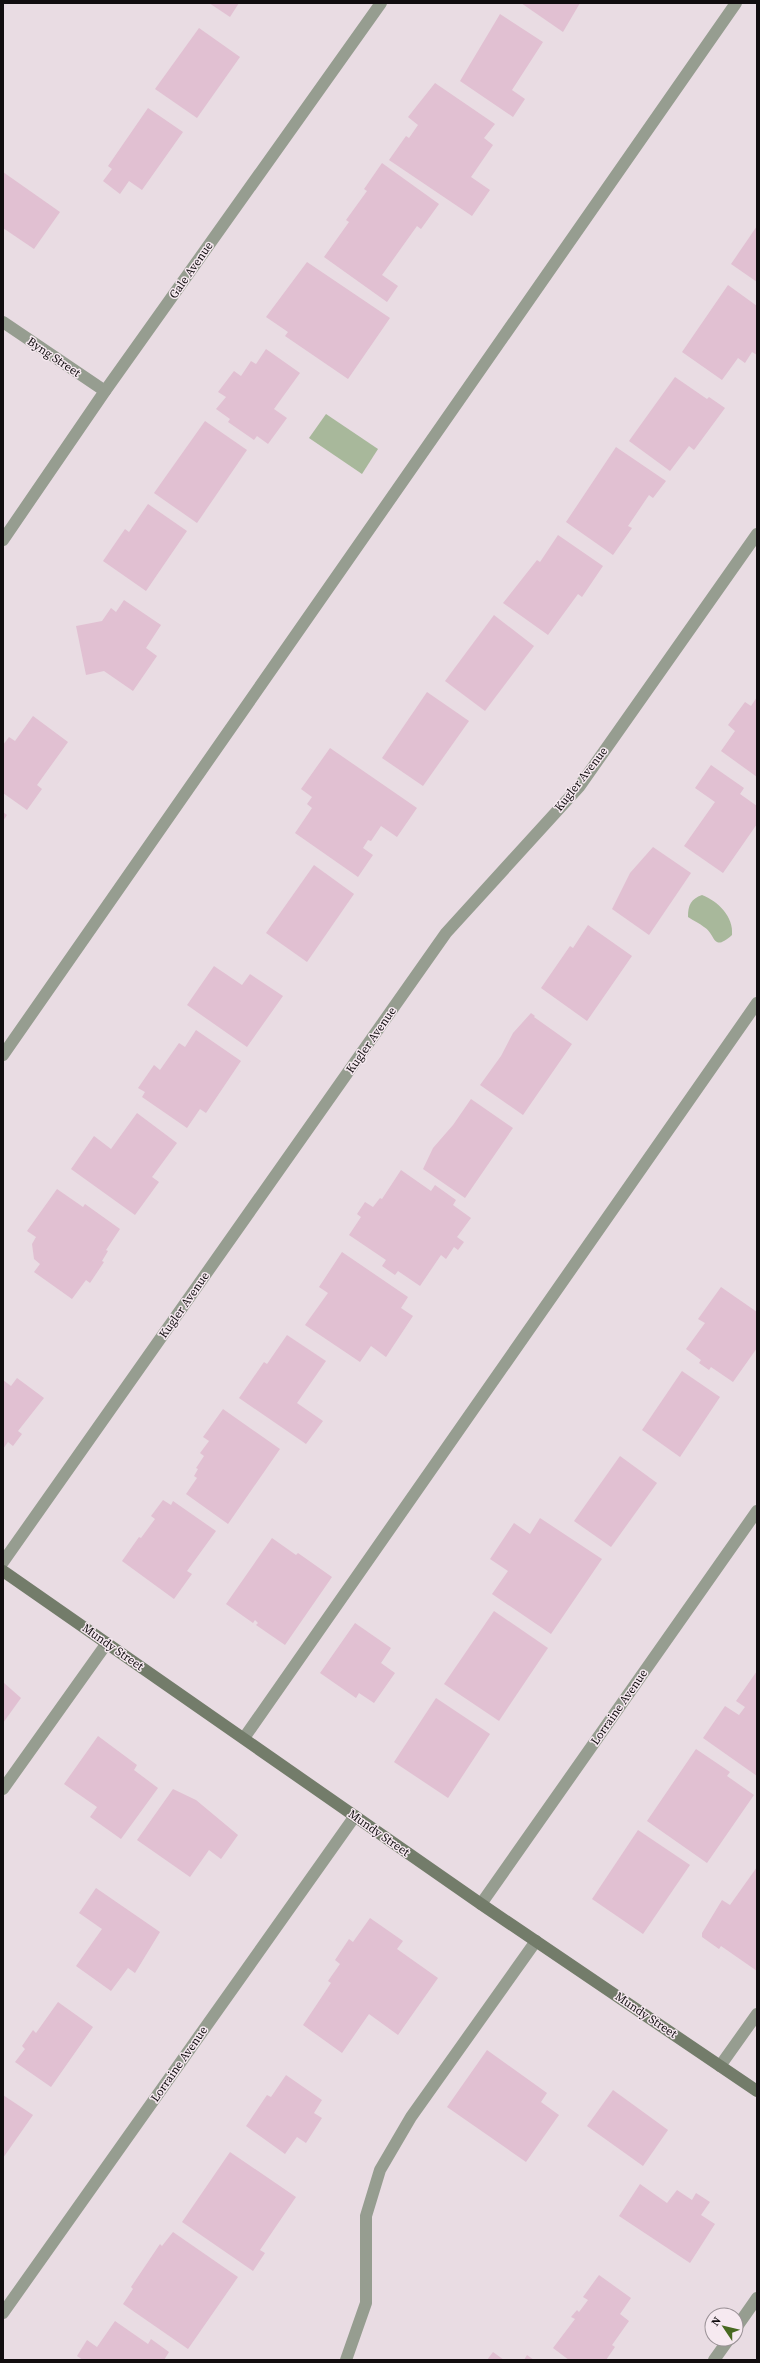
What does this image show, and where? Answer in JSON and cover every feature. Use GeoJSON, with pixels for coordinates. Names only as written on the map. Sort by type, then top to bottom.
{"type":"FeatureCollection","features":[{"type":"Feature","properties":{"kind":"street","name":"Gale Avenue"},"geometry":{"type":"LineString","coordinates":[[3,540],[105,391],[381,3]]}},
{"type":"Feature","properties":{"kind":"street"},"geometry":{"type":"LineString","coordinates":[[3,1055],[736,3]]}},
{"type":"Feature","properties":{"kind":"street","name":"Byng Street"},"geometry":{"type":"LineString","coordinates":[[3,322],[105,391]]}},
{"type":"Feature","properties":{"kind":"street","name":"Kugler Avenue"},"geometry":{"type":"LineString","coordinates":[[3,1562],[446,934],[579,787],[757,534]]}},
{"type":"Feature","properties":{"kind":"street"},"geometry":{"type":"LineString","coordinates":[[244,1738],[757,1003]]}},
{"type":"Feature","properties":{"kind":"street","name":"Lorraine Avenue"},"geometry":{"type":"LineString","coordinates":[[482,1904],[757,1511]]}},
{"type":"Feature","properties":{"kind":"street","name":"Mundy Street"},"geometry":{"type":"LineString","coordinates":[[3,1571],[482,1904],[757,2091]]}},
{"type":"Feature","properties":{"kind":"street"},"geometry":{"type":"LineString","coordinates":[[3,1789],[107,1643]]}},
{"type":"Feature","properties":{"kind":"street","name":"Lorraine Avenue"},"geometry":{"type":"LineString","coordinates":[[3,2313],[355,1816]]}},
{"type":"Feature","properties":{"kind":"street"},"geometry":{"type":"LineString","coordinates":[[346,2360],[366,2303],[366,2216],[380,2170],[410,2117],[536,1941]]}},
{"type":"Feature","properties":{"kind":"street"},"geometry":{"type":"LineString","coordinates":[[720,2066],[757,2014]]}},
{"type":"Feature","properties":{"kind":"street"},"geometry":{"type":"LineString","coordinates":[[744,2317],[757,2298]]}},
{"type":"Feature","properties":{"kind":"street"},"geometry":{"type":"LineString","coordinates":[[714,2360],[723,2347]]}},
{"type":"Feature","properties":{"kind":"shaded area"},"geometry":{"type":"Polygon","coordinates":[[[326,414],[378,449],[362,474],[309,438],[326,414]]]}},
{"type":"Feature","properties":{"kind":"shaded area"},"geometry":{"type":"Polygon","coordinates":[[[702,895],[714,901],[728,916],[732,928],[732,935],[726,940],[718,942],[708,930],[688,917],[691,903],[695,898],[702,895]]]}},
{"type":"Feature","properties":{"kind":"building"},"geometry":{"type":"Polygon","coordinates":[[[209,3],[239,3],[230,17],[209,3]]]}},
{"type":"Feature","properties":{"kind":"building"},"geometry":{"type":"Polygon","coordinates":[[[521,3],[580,3],[563,32],[521,3]]]}},
{"type":"Feature","properties":{"kind":"building"},"geometry":{"type":"Polygon","coordinates":[[[500,14],[543,42],[512,90],[525,99],[513,117],[460,81],[500,14]]]}},
{"type":"Feature","properties":{"kind":"building"},"geometry":{"type":"Polygon","coordinates":[[[199,28],[240,57],[197,118],[155,89],[199,28]]]}},
{"type":"Feature","properties":{"kind":"building"},"geometry":{"type":"Polygon","coordinates":[[[435,83],[495,124],[484,138],[493,145],[471,177],[490,190],[472,216],[389,160],[406,136],[409,138],[418,125],[408,117],[435,83]]]}},
{"type":"Feature","properties":{"kind":"building"},"geometry":{"type":"Polygon","coordinates":[[[148,108],[183,132],[142,190],[129,181],[120,194],[103,181],[112,169],[108,166],[148,108]]]}},
{"type":"Feature","properties":{"kind":"building"},"geometry":{"type":"Polygon","coordinates":[[[382,163],[439,204],[421,229],[417,226],[382,275],[398,286],[387,302],[324,257],[349,222],[346,220],[367,191],[364,189],[382,163]]]}},
{"type":"Feature","properties":{"kind":"building"},"geometry":{"type":"Polygon","coordinates":[[[3,172],[60,212],[34,249],[3,228],[3,172]]]}},
{"type":"Feature","properties":{"kind":"building"},"geometry":{"type":"Polygon","coordinates":[[[757,226],[757,282],[731,264],[757,226]]]}},
{"type":"Feature","properties":{"kind":"building"},"geometry":{"type":"Polygon","coordinates":[[[307,262],[390,318],[348,379],[285,336],[288,332],[266,317],[307,262]]]}},
{"type":"Feature","properties":{"kind":"building"},"geometry":{"type":"Polygon","coordinates":[[[728,285],[757,306],[757,355],[752,352],[745,363],[738,358],[722,380],[682,352],[728,285]]]}},
{"type":"Feature","properties":{"kind":"building"},"geometry":{"type":"Polygon","coordinates":[[[266,349],[300,373],[274,409],[287,418],[268,444],[257,436],[254,440],[228,422],[230,419],[216,409],[226,397],[218,392],[234,371],[241,376],[251,361],[256,364],[266,349]]]}},
{"type":"Feature","properties":{"kind":"building"},"geometry":{"type":"Polygon","coordinates":[[[675,377],[707,399],[709,397],[725,408],[694,450],[689,446],[670,471],[629,441],[675,377]]]}},
{"type":"Feature","properties":{"kind":"building"},"geometry":{"type":"Polygon","coordinates":[[[205,421],[247,450],[197,523],[154,493],[205,421]]]}},
{"type":"Feature","properties":{"kind":"building"},"geometry":{"type":"Polygon","coordinates":[[[616,447],[666,481],[653,498],[649,495],[628,526],[632,528],[613,555],[566,522],[616,447]]]}},
{"type":"Feature","properties":{"kind":"building"},"geometry":{"type":"Polygon","coordinates":[[[148,504],[187,531],[146,591],[103,561],[125,529],[129,532],[148,504]]]}},
{"type":"Feature","properties":{"kind":"building"},"geometry":{"type":"Polygon","coordinates":[[[558,535],[603,566],[582,597],[578,594],[548,635],[503,603],[537,560],[540,562],[558,535]]]}},
{"type":"Feature","properties":{"kind":"building"},"geometry":{"type":"Polygon","coordinates":[[[124,600],[161,625],[146,648],[157,656],[133,691],[104,671],[86,675],[76,626],[102,621],[111,608],[116,612],[124,600]]]}},
{"type":"Feature","properties":{"kind":"building"},"geometry":{"type":"Polygon","coordinates":[[[494,615],[534,646],[485,711],[445,681],[494,615]]]}},
{"type":"Feature","properties":{"kind":"building"},"geometry":{"type":"Polygon","coordinates":[[[427,692],[469,721],[423,786],[382,758],[427,692]]]}},
{"type":"Feature","properties":{"kind":"building"},"geometry":{"type":"Polygon","coordinates":[[[757,697],[757,777],[721,751],[735,731],[728,725],[745,702],[751,706],[757,697]]]}},
{"type":"Feature","properties":{"kind":"building"},"geometry":{"type":"Polygon","coordinates":[[[33,716],[68,742],[37,785],[42,789],[27,810],[3,793],[3,745],[9,737],[15,741],[33,716]]]}},
{"type":"Feature","properties":{"kind":"building"},"geometry":{"type":"Polygon","coordinates":[[[330,748],[417,808],[397,837],[381,826],[371,841],[368,840],[363,848],[373,855],[358,877],[295,833],[312,808],[307,804],[312,797],[301,789],[330,748]]]}},
{"type":"Feature","properties":{"kind":"building"},"geometry":{"type":"Polygon","coordinates":[[[711,765],[744,788],[740,794],[757,806],[757,824],[723,873],[684,846],[715,802],[695,788],[711,765]]]}},
{"type":"Feature","properties":{"kind":"building"},"geometry":{"type":"Polygon","coordinates":[[[3,812],[7,815],[3,821],[3,812]]]}},
{"type":"Feature","properties":{"kind":"building"},"geometry":{"type":"Polygon","coordinates":[[[653,847],[691,873],[649,935],[612,909],[630,873],[653,847]]]}},
{"type":"Feature","properties":{"kind":"building"},"geometry":{"type":"Polygon","coordinates":[[[314,865],[354,894],[307,962],[266,933],[314,865]]]}},
{"type":"Feature","properties":{"kind":"building"},"geometry":{"type":"Polygon","coordinates":[[[588,925],[632,956],[587,1021],[541,988],[570,946],[573,948],[588,925]]]}},
{"type":"Feature","properties":{"kind":"building"},"geometry":{"type":"Polygon","coordinates":[[[214,966],[242,985],[250,974],[283,996],[247,1047],[187,1005],[214,966]]]}},
{"type":"Feature","properties":{"kind":"building"},"geometry":{"type":"Polygon","coordinates":[[[531,1013],[535,1016],[534,1017],[572,1044],[523,1115],[480,1085],[501,1056],[513,1033],[531,1013]]]}},
{"type":"Feature","properties":{"kind":"building"},"geometry":{"type":"Polygon","coordinates":[[[196,1030],[241,1061],[206,1113],[200,1109],[187,1128],[142,1097],[145,1092],[138,1088],[154,1065],[160,1070],[179,1043],[185,1047],[196,1030]]]}},
{"type":"Feature","properties":{"kind":"building"},"geometry":{"type":"Polygon","coordinates":[[[471,1099],[513,1128],[465,1198],[423,1169],[433,1148],[453,1125],[471,1099]]]}},
{"type":"Feature","properties":{"kind":"building"},"geometry":{"type":"Polygon","coordinates":[[[137,1113],[177,1143],[152,1177],[159,1182],[135,1215],[71,1169],[94,1136],[111,1149],[137,1113]]]}},
{"type":"Feature","properties":{"kind":"building"},"geometry":{"type":"Polygon","coordinates":[[[401,1170],[431,1191],[435,1185],[456,1200],[453,1205],[471,1218],[457,1237],[464,1242],[458,1250],[454,1247],[446,1259],[441,1255],[420,1286],[398,1271],[395,1275],[382,1266],[386,1260],[349,1235],[361,1217],[357,1214],[365,1202],[373,1207],[380,1198],[382,1199],[401,1170]]]}},
{"type":"Feature","properties":{"kind":"building"},"geometry":{"type":"Polygon","coordinates":[[[57,1189],[83,1207],[85,1204],[120,1229],[106,1250],[108,1251],[102,1261],[104,1262],[90,1283],[86,1280],[72,1299],[34,1272],[40,1264],[34,1259],[32,1244],[36,1237],[27,1231],[57,1189]]]}},
{"type":"Feature","properties":{"kind":"building"},"geometry":{"type":"Polygon","coordinates":[[[342,1252],[408,1297],[401,1308],[413,1316],[386,1357],[371,1346],[360,1362],[305,1325],[328,1293],[319,1287],[342,1252]]]}},
{"type":"Feature","properties":{"kind":"building"},"geometry":{"type":"Polygon","coordinates":[[[721,1287],[757,1312],[757,1348],[733,1382],[711,1367],[709,1370],[699,1363],[701,1360],[686,1349],[705,1323],[698,1319],[721,1287]]]}},
{"type":"Feature","properties":{"kind":"building"},"geometry":{"type":"Polygon","coordinates":[[[287,1335],[326,1361],[297,1403],[323,1421],[306,1444],[239,1398],[264,1362],[267,1364],[287,1335]]]}},
{"type":"Feature","properties":{"kind":"building"},"geometry":{"type":"Polygon","coordinates":[[[682,1371],[720,1397],[680,1457],[642,1430],[682,1371]]]}},
{"type":"Feature","properties":{"kind":"building"},"geometry":{"type":"Polygon","coordinates":[[[17,1378],[44,1398],[18,1431],[22,1434],[13,1446],[8,1442],[3,1449],[3,1380],[11,1386],[17,1378]]]}},
{"type":"Feature","properties":{"kind":"building"},"geometry":{"type":"Polygon","coordinates":[[[223,1409],[280,1449],[228,1524],[186,1494],[197,1478],[194,1476],[198,1469],[196,1468],[204,1456],[200,1453],[209,1441],[203,1437],[223,1409]]]}},
{"type":"Feature","properties":{"kind":"building"},"geometry":{"type":"Polygon","coordinates":[[[620,1456],[657,1483],[611,1547],[574,1521],[620,1456]]]}},
{"type":"Feature","properties":{"kind":"building"},"geometry":{"type":"Polygon","coordinates":[[[163,1500],[171,1505],[173,1501],[216,1531],[187,1571],[192,1574],[174,1599],[122,1561],[139,1537],[141,1538],[155,1519],[151,1516],[163,1500]]]}},
{"type":"Feature","properties":{"kind":"building"},"geometry":{"type":"Polygon","coordinates":[[[540,1518],[602,1559],[551,1634],[492,1594],[508,1571],[490,1559],[514,1523],[530,1534],[540,1518]]]}},
{"type":"Feature","properties":{"kind":"building"},"geometry":{"type":"Polygon","coordinates":[[[272,1538],[296,1555],[298,1553],[332,1577],[285,1645],[256,1625],[258,1623],[255,1620],[253,1623],[226,1604],[272,1538]]]}},
{"type":"Feature","properties":{"kind":"building"},"geometry":{"type":"Polygon","coordinates":[[[494,1611],[548,1648],[499,1721],[444,1684],[494,1611]]]}},
{"type":"Feature","properties":{"kind":"building"},"geometry":{"type":"Polygon","coordinates":[[[355,1623],[391,1648],[381,1663],[395,1673],[374,1703],[359,1693],[356,1698],[320,1673],[355,1623]]]}},
{"type":"Feature","properties":{"kind":"building"},"geometry":{"type":"Polygon","coordinates":[[[757,1671],[757,1776],[703,1738],[725,1706],[739,1715],[745,1707],[736,1701],[757,1671]]]}},
{"type":"Feature","properties":{"kind":"building"},"geometry":{"type":"Polygon","coordinates":[[[3,1682],[21,1698],[3,1723],[3,1682]]]}},
{"type":"Feature","properties":{"kind":"building"},"geometry":{"type":"Polygon","coordinates":[[[436,1698],[490,1734],[448,1798],[394,1762],[436,1698]]]}},
{"type":"Feature","properties":{"kind":"building"},"geometry":{"type":"Polygon","coordinates":[[[98,1736],[137,1765],[134,1770],[158,1788],[121,1839],[90,1817],[97,1807],[64,1784],[98,1736]]]}},
{"type":"Feature","properties":{"kind":"building"},"geometry":{"type":"Polygon","coordinates":[[[696,1749],[730,1772],[727,1776],[754,1795],[707,1863],[647,1821],[696,1749]]]}},
{"type":"Feature","properties":{"kind":"building"},"geometry":{"type":"Polygon","coordinates":[[[173,1789],[196,1800],[238,1835],[221,1859],[209,1850],[190,1877],[137,1840],[173,1789]]]}},
{"type":"Feature","properties":{"kind":"building"},"geometry":{"type":"Polygon","coordinates":[[[638,1830],[690,1865],[643,1934],[592,1899],[638,1830]]]}},
{"type":"Feature","properties":{"kind":"building"},"geometry":{"type":"Polygon","coordinates":[[[757,1867],[757,1971],[721,1946],[719,1949],[702,1937],[702,1933],[722,1900],[730,1905],[757,1867]]]}},
{"type":"Feature","properties":{"kind":"building"},"geometry":{"type":"Polygon","coordinates":[[[96,1888],[160,1932],[135,1973],[128,1968],[111,1991],[76,1966],[102,1929],[79,1913],[96,1888]]]}},
{"type":"Feature","properties":{"kind":"building"},"geometry":{"type":"Polygon","coordinates":[[[370,1918],[403,1941],[397,1949],[438,1978],[398,2035],[369,2014],[342,2053],[303,2025],[331,1983],[328,1981],[340,1964],[335,1960],[349,1939],[353,1942],[370,1918]]]}},
{"type":"Feature","properties":{"kind":"building"},"geometry":{"type":"Polygon","coordinates":[[[58,2002],[93,2027],[51,2087],[15,2062],[25,2049],[22,2046],[33,2030],[36,2033],[58,2002]]]}},
{"type":"Feature","properties":{"kind":"building"},"geometry":{"type":"Polygon","coordinates":[[[487,2050],[547,2093],[541,2102],[559,2115],[526,2162],[447,2107],[487,2050]]]}},
{"type":"Feature","properties":{"kind":"building"},"geometry":{"type":"Polygon","coordinates":[[[286,2075],[322,2100],[314,2113],[322,2118],[306,2143],[297,2137],[285,2154],[246,2126],[267,2095],[271,2097],[286,2075]]]}},
{"type":"Feature","properties":{"kind":"building"},"geometry":{"type":"Polygon","coordinates":[[[613,2090],[668,2130],[643,2166],[587,2126],[613,2090]]]}},
{"type":"Feature","properties":{"kind":"building"},"geometry":{"type":"Polygon","coordinates":[[[3,2095],[33,2115],[3,2158],[3,2095]]]}},
{"type":"Feature","properties":{"kind":"building"},"geometry":{"type":"Polygon","coordinates":[[[230,2152],[296,2197],[260,2250],[265,2253],[253,2271],[182,2222],[230,2152]]]}},
{"type":"Feature","properties":{"kind":"building"},"geometry":{"type":"Polygon","coordinates":[[[640,2184],[667,2203],[677,2190],[692,2200],[696,2193],[710,2202],[701,2215],[715,2224],[690,2263],[619,2216],[640,2184]]]}},
{"type":"Feature","properties":{"kind":"building"},"geometry":{"type":"Polygon","coordinates":[[[173,2232],[238,2277],[188,2349],[123,2304],[133,2289],[131,2287],[160,2244],[162,2246],[173,2232]]]}},
{"type":"Feature","properties":{"kind":"building"},"geometry":{"type":"Polygon","coordinates":[[[599,2275],[631,2298],[620,2314],[629,2321],[612,2345],[615,2347],[606,2360],[569,2360],[553,2348],[575,2319],[571,2317],[577,2310],[579,2312],[588,2300],[583,2297],[599,2275]]]}},
{"type":"Feature","properties":{"kind":"building"},"geometry":{"type":"Polygon","coordinates":[[[115,2321],[148,2344],[151,2339],[169,2352],[164,2360],[83,2360],[77,2356],[87,2340],[97,2347],[115,2321]]]}},
{"type":"Feature","properties":{"kind":"building"},"geometry":{"type":"Polygon","coordinates":[[[493,2352],[504,2360],[487,2360],[493,2352]]]}},
{"type":"Feature","properties":{"kind":"building"},"geometry":{"type":"Polygon","coordinates":[[[527,2355],[534,2360],[524,2360],[527,2355]]]}}]}
